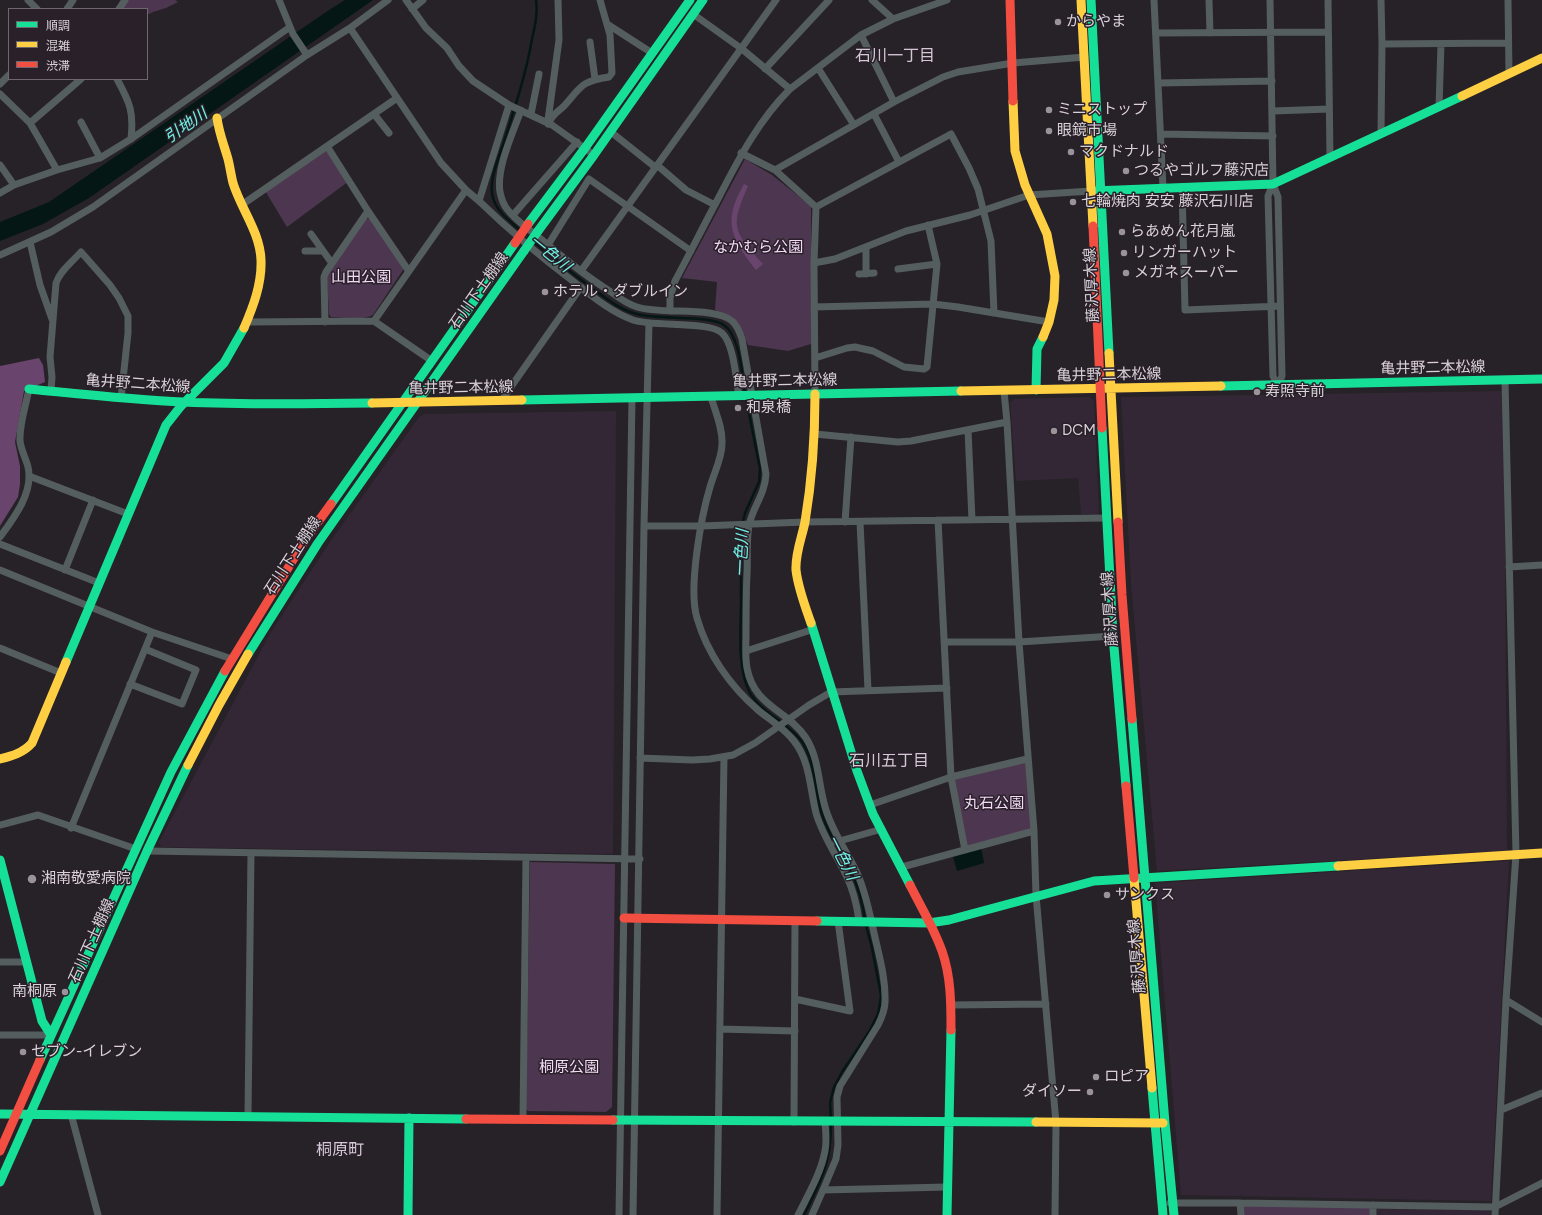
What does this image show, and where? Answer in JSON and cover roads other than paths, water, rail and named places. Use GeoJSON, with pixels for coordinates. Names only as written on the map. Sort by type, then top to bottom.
{"type":"FeatureCollection","features":[{"type":"Feature","properties":{"kind":"street"},"geometry":{"type":"LineString","coordinates":[[28,0],[36,8]]}},
{"type":"Feature","properties":{"kind":"street"},"geometry":{"type":"LineString","coordinates":[[279,0],[293,34],[306,53]]}},
{"type":"Feature","properties":{"kind":"street"},"geometry":{"type":"LineString","coordinates":[[0,255],[51,232],[93,207],[306,53],[350,28],[388,0]]}},
{"type":"Feature","properties":{"kind":"street"},"geometry":{"type":"LineString","coordinates":[[406,0],[426,28],[447,48],[459,66],[473,81],[519,110],[531,114],[552,125],[594,155]]}},
{"type":"Feature","properties":{"kind":"street"},"geometry":{"type":"LineString","coordinates":[[412,9],[423,0]]}},
{"type":"Feature","properties":{"kind":"street"},"geometry":{"type":"LineString","coordinates":[[548,124],[559,40],[558,0]]}},
{"type":"Feature","properties":{"kind":"street","name":"石川下土棚線"},"geometry":{"type":"LineString","coordinates":[[0,1152],[51,1035],[171,772],[232,659],[307,537],[528,224],[585,148],[690,0]]}},
{"type":"Feature","properties":{"kind":"street","name":"石川下土棚線"},"geometry":{"type":"LineString","coordinates":[[0,1182],[147,851],[178,785],[237,673],[318,543],[703,0]]}},
{"type":"Feature","properties":{"kind":"street"},"geometry":{"type":"LineString","coordinates":[[581,271],[776,0]]}},
{"type":"Feature","properties":{"kind":"street"},"geometry":{"type":"LineString","coordinates":[[765,69],[829,0]]}},
{"type":"Feature","properties":{"kind":"street"},"geometry":{"type":"LineString","coordinates":[[872,0],[893,19]]}},
{"type":"Feature","properties":{"kind":"street"},"geometry":{"type":"LineString","coordinates":[[670,311],[670,298],[674,286],[691,251],[741,153],[770,110],[790,89],[861,34],[893,19],[948,0]]}},
{"type":"Feature","properties":{"kind":"street"},"geometry":{"type":"LineString","coordinates":[[1010,0],[1015,151],[1019,169],[1029,195],[1047,234],[1051,250],[1054,288],[1054,300],[1049,322],[1037,349],[1036,390]]}},
{"type":"Feature","properties":{"kind":"street","name":"藤沢厚木線"},"geometry":{"type":"LineString","coordinates":[[1081,0],[1111,388],[1122,596],[1144,877],[1174,1215]]}},
{"type":"Feature","properties":{"kind":"street","name":"藤沢厚木線"},"geometry":{"type":"LineString","coordinates":[[1091,0],[1100,389],[1106,518],[1113,636],[1163,1215]]}},
{"type":"Feature","properties":{"kind":"street"},"geometry":{"type":"LineString","coordinates":[[1154,0],[1164,188]]}},
{"type":"Feature","properties":{"kind":"street"},"geometry":{"type":"LineString","coordinates":[[1208,0],[1210,32]]}},
{"type":"Feature","properties":{"kind":"street"},"geometry":{"type":"LineString","coordinates":[[1270,0],[1274,184],[1278,197],[1282,376],[1278,386]]}},
{"type":"Feature","properties":{"kind":"street"},"geometry":{"type":"LineString","coordinates":[[1328,0],[1330,158]]}},
{"type":"Feature","properties":{"kind":"street"},"geometry":{"type":"LineString","coordinates":[[1381,0],[1381,134]]}},
{"type":"Feature","properties":{"kind":"street"},"geometry":{"type":"LineString","coordinates":[[1508,0],[1509,73]]}},
{"type":"Feature","properties":{"kind":"street"},"geometry":{"type":"LineString","coordinates":[[548,124],[553,114],[564,105],[580,86],[595,79],[609,77],[612,73],[610,35],[603,2]]}},
{"type":"Feature","properties":{"kind":"street"},"geometry":{"type":"LineString","coordinates":[[693,14],[742,49],[790,89]]}},
{"type":"Feature","properties":{"kind":"street"},"geometry":{"type":"LineString","coordinates":[[608,24],[652,53]]}},
{"type":"Feature","properties":{"kind":"street"},"geometry":{"type":"LineString","coordinates":[[0,193],[14,185],[57,170],[100,158],[130,139],[290,27]]}},
{"type":"Feature","properties":{"kind":"street"},"geometry":{"type":"LineString","coordinates":[[350,28],[441,163],[466,190],[515,234],[581,287],[618,313],[633,320],[649,323],[705,326],[718,330],[727,339],[745,396],[766,474],[763,492],[745,525],[747,668],[751,682],[757,693],[766,703],[788,720],[804,736],[814,755],[825,809],[831,825],[862,884],[866,922]]}},
{"type":"Feature","properties":{"kind":"street"},"geometry":{"type":"LineString","coordinates":[[1156,33],[1328,32]]}},
{"type":"Feature","properties":{"kind":"street"},"geometry":{"type":"LineString","coordinates":[[861,34],[894,102]]}},
{"type":"Feature","properties":{"kind":"street"},"geometry":{"type":"LineString","coordinates":[[590,42],[595,79]]}},
{"type":"Feature","properties":{"kind":"street"},"geometry":{"type":"LineString","coordinates":[[1382,44],[1508,43]]}},
{"type":"Feature","properties":{"kind":"street"},"geometry":{"type":"LineString","coordinates":[[1439,107],[1441,44]]}},
{"type":"Feature","properties":{"kind":"street"},"geometry":{"type":"LineString","coordinates":[[775,170],[894,102],[943,76],[1013,63],[1085,57]]}},
{"type":"Feature","properties":{"kind":"street"},"geometry":{"type":"LineString","coordinates":[[814,263],[835,259],[906,231],[970,215],[1029,195],[1096,190],[1274,184],[1542,58]]}},
{"type":"Feature","properties":{"kind":"street"},"geometry":{"type":"LineString","coordinates":[[818,68],[854,125]]}},
{"type":"Feature","properties":{"kind":"street"},"geometry":{"type":"LineString","coordinates":[[531,114],[539,74]]}},
{"type":"Feature","properties":{"kind":"street"},"geometry":{"type":"LineString","coordinates":[[0,84],[8,76]]}},
{"type":"Feature","properties":{"kind":"street"},"geometry":{"type":"LineString","coordinates":[[30,123],[80,80]]}},
{"type":"Feature","properties":{"kind":"street"},"geometry":{"type":"LineString","coordinates":[[118,80],[131,108],[133,121],[130,139]]}},
{"type":"Feature","properties":{"kind":"street"},"geometry":{"type":"LineString","coordinates":[[1159,83],[1272,81]]}},
{"type":"Feature","properties":{"kind":"street"},"geometry":{"type":"LineString","coordinates":[[0,94],[30,123],[57,170]]}},
{"type":"Feature","properties":{"kind":"street"},"geometry":{"type":"LineString","coordinates":[[243,204],[397,98]]}},
{"type":"Feature","properties":{"kind":"street"},"geometry":{"type":"LineString","coordinates":[[479,201],[509,104]]}},
{"type":"Feature","properties":{"kind":"street"},"geometry":{"type":"LineString","coordinates":[[519,110],[505,155],[499,183],[500,193],[507,209],[548,245],[581,271],[620,298],[636,307],[648,310],[715,314],[725,316],[733,321],[742,339],[745,396]]}},
{"type":"Feature","properties":{"kind":"street"},"geometry":{"type":"LineString","coordinates":[[1272,111],[1330,110]]}},
{"type":"Feature","properties":{"kind":"street"},"geometry":{"type":"LineString","coordinates":[[374,114],[389,133]]}},
{"type":"Feature","properties":{"kind":"street"},"geometry":{"type":"LineString","coordinates":[[874,114],[899,162]]}},
{"type":"Feature","properties":{"kind":"street"},"geometry":{"type":"LineString","coordinates":[[0,759],[27,750],[32,743],[161,434],[172,415],[221,367],[231,354],[247,322],[257,294],[260,259],[256,238],[233,182],[228,159],[218,134],[217,118]]}},
{"type":"Feature","properties":{"kind":"street"},"geometry":{"type":"LineString","coordinates":[[80,122],[100,158]]}},
{"type":"Feature","properties":{"kind":"street"},"geometry":{"type":"LineString","coordinates":[[610,132],[686,190],[715,205]]}},
{"type":"Feature","properties":{"kind":"street"},"geometry":{"type":"LineString","coordinates":[[816,207],[951,134],[978,189],[982,210],[991,241],[994,274],[994,313]]}},
{"type":"Feature","properties":{"kind":"street"},"geometry":{"type":"LineString","coordinates":[[1161,134],[1273,136]]}},
{"type":"Feature","properties":{"kind":"street"},"geometry":{"type":"LineString","coordinates":[[513,215],[577,142]]}},
{"type":"Feature","properties":{"kind":"street"},"geometry":{"type":"LineString","coordinates":[[327,146],[368,211],[408,270]]}},
{"type":"Feature","properties":{"kind":"street"},"geometry":{"type":"LineString","coordinates":[[741,153],[775,170],[816,207],[814,263],[815,434],[805,522],[797,556],[796,569],[811,630],[857,771],[870,805],[902,867],[942,951],[948,973],[951,1005],[947,1215]]}},
{"type":"Feature","properties":{"kind":"street"},"geometry":{"type":"LineString","coordinates":[[0,165],[14,185]]}},
{"type":"Feature","properties":{"kind":"street"},"geometry":{"type":"LineString","coordinates":[[548,245],[589,179],[691,251]]}},
{"type":"Feature","properties":{"kind":"street"},"geometry":{"type":"LineString","coordinates":[[1274,184],[1268,196],[1273,376],[1278,386]]}},
{"type":"Feature","properties":{"kind":"street"},"geometry":{"type":"LineString","coordinates":[[1182,188],[1185,310],[1280,306]]}},
{"type":"Feature","properties":{"kind":"street"},"geometry":{"type":"LineString","coordinates":[[374,321],[408,270],[466,190]]}},
{"type":"Feature","properties":{"kind":"street"},"geometry":{"type":"LineString","coordinates":[[325,322],[324,277],[331,262],[368,211]]}},
{"type":"Feature","properties":{"kind":"street"},"geometry":{"type":"LineString","coordinates":[[815,358],[855,347],[874,351],[904,367],[924,369],[927,366],[937,264],[928,225]]}},
{"type":"Feature","properties":{"kind":"street"},"geometry":{"type":"LineString","coordinates":[[311,234],[331,262]]}},
{"type":"Feature","properties":{"kind":"street"},"geometry":{"type":"LineString","coordinates":[[30,242],[40,285],[54,322]]}},
{"type":"Feature","properties":{"kind":"street"},"geometry":{"type":"LineString","coordinates":[[866,247],[862,274],[874,273]]}},
{"type":"Feature","properties":{"kind":"street"},"geometry":{"type":"LineString","coordinates":[[305,251],[323,251]]}},
{"type":"Feature","properties":{"kind":"street"},"geometry":{"type":"LineString","coordinates":[[50,391],[52,377],[50,357],[54,322],[55,290],[58,277],[81,252],[110,285],[119,298],[128,316],[128,333],[120,398]]}},
{"type":"Feature","properties":{"kind":"street"},"geometry":{"type":"LineString","coordinates":[[898,268],[937,264]]}},
{"type":"Feature","properties":{"kind":"street"},"geometry":{"type":"LineString","coordinates":[[501,401],[581,287]]}},
{"type":"Feature","properties":{"kind":"street"},"geometry":{"type":"LineString","coordinates":[[814,307],[933,304],[1049,322]]}},
{"type":"Feature","properties":{"kind":"street"},"geometry":{"type":"LineString","coordinates":[[247,322],[374,321],[432,361]]}},
{"type":"Feature","properties":{"kind":"street"},"geometry":{"type":"LineString","coordinates":[[633,1215],[636,1121],[644,526],[649,323]]}},
{"type":"Feature","properties":{"kind":"street","name":"亀井野二本松線"},"geometry":{"type":"LineString","coordinates":[[29,389],[120,398],[184,402],[258,404],[501,401],[1111,388],[1278,386],[1542,379]]}},
{"type":"Feature","properties":{"kind":"street"},"geometry":{"type":"LineString","coordinates":[[1495,1215],[1506,1000],[1516,854],[1506,380]]}},
{"type":"Feature","properties":{"kind":"street"},"geometry":{"type":"LineString","coordinates":[[0,537],[19,508],[27,490],[29,476],[28,468],[20,441],[29,389]]}},
{"type":"Feature","properties":{"kind":"street"},"geometry":{"type":"LineString","coordinates":[[1004,391],[1019,642],[1027,759],[1034,831],[1036,895],[1056,1123],[1055,1215]]}},
{"type":"Feature","properties":{"kind":"street"},"geometry":{"type":"LineString","coordinates":[[711,397],[721,434],[722,448],[708,493],[701,526],[693,595],[694,606],[700,628],[715,660],[734,685],[758,710],[793,739],[802,752],[816,815],[847,876],[856,904],[878,948],[886,995],[886,1004],[883,1014],[873,1034],[840,1086],[823,1158],[817,1176],[798,1215]]}},
{"type":"Feature","properties":{"kind":"street"},"geometry":{"type":"LineString","coordinates":[[619,1215],[632,398]]}},
{"type":"Feature","properties":{"kind":"street"},"geometry":{"type":"LineString","coordinates":[[815,434],[851,438],[911,441],[1007,422]]}},
{"type":"Feature","properties":{"kind":"street"},"geometry":{"type":"LineString","coordinates":[[968,430],[972,520]]}},
{"type":"Feature","properties":{"kind":"street"},"geometry":{"type":"LineString","coordinates":[[845,522],[851,438]]}},
{"type":"Feature","properties":{"kind":"street"},"geometry":{"type":"LineString","coordinates":[[29,476],[128,514]]}},
{"type":"Feature","properties":{"kind":"street"},"geometry":{"type":"LineString","coordinates":[[65,570],[93,500]]}},
{"type":"Feature","properties":{"kind":"street"},"geometry":{"type":"LineString","coordinates":[[644,526],[745,525],[805,522],[1106,518]]}},
{"type":"Feature","properties":{"kind":"street"},"geometry":{"type":"LineString","coordinates":[[938,520],[951,777],[965,850]]}},
{"type":"Feature","properties":{"kind":"street"},"geometry":{"type":"LineString","coordinates":[[860,522],[868,690]]}},
{"type":"Feature","properties":{"kind":"street"},"geometry":{"type":"LineString","coordinates":[[0,544],[99,584]]}},
{"type":"Feature","properties":{"kind":"street"},"geometry":{"type":"LineString","coordinates":[[1509,567],[1542,565]]}},
{"type":"Feature","properties":{"kind":"street"},"geometry":{"type":"LineString","coordinates":[[0,570],[152,632],[232,659]]}},
{"type":"Feature","properties":{"kind":"street"},"geometry":{"type":"LineString","coordinates":[[746,651],[811,630]]}},
{"type":"Feature","properties":{"kind":"street"},"geometry":{"type":"LineString","coordinates":[[71,828],[152,632]]}},
{"type":"Feature","properties":{"kind":"street"},"geometry":{"type":"LineString","coordinates":[[944,642],[1019,642],[1113,636]]}},
{"type":"Feature","properties":{"kind":"street"},"geometry":{"type":"LineString","coordinates":[[0,648],[61,673]]}},
{"type":"Feature","properties":{"kind":"street"},"geometry":{"type":"LineString","coordinates":[[130,684],[182,704],[196,670],[145,649]]}},
{"type":"Feature","properties":{"kind":"street"},"geometry":{"type":"LineString","coordinates":[[640,758],[692,760],[724,757],[741,752],[809,705],[831,692],[947,688]]}},
{"type":"Feature","properties":{"kind":"street"},"geometry":{"type":"LineString","coordinates":[[717,1215],[724,757]]}},
{"type":"Feature","properties":{"kind":"street"},"geometry":{"type":"LineString","coordinates":[[870,805],[951,777],[1027,759]]}},
{"type":"Feature","properties":{"kind":"street"},"geometry":{"type":"LineString","coordinates":[[0,825],[38,815],[71,828],[136,849]]}},
{"type":"Feature","properties":{"kind":"street"},"geometry":{"type":"LineString","coordinates":[[830,844],[882,829]]}},
{"type":"Feature","properties":{"kind":"street"},"geometry":{"type":"LineString","coordinates":[[902,867],[1034,831]]}},
{"type":"Feature","properties":{"kind":"street"},"geometry":{"type":"LineString","coordinates":[[147,851],[640,859]]}},
{"type":"Feature","properties":{"kind":"street"},"geometry":{"type":"LineString","coordinates":[[624,918],[929,923],[949,920],[1036,895],[1094,881],[1542,852]]}},
{"type":"Feature","properties":{"kind":"street"},"geometry":{"type":"LineString","coordinates":[[248,1116],[251,853]]}},
{"type":"Feature","properties":{"kind":"street"},"geometry":{"type":"LineString","coordinates":[[523,1120],[526,858]]}},
{"type":"Feature","properties":{"kind":"street"},"geometry":{"type":"LineString","coordinates":[[0,860],[3,882],[42,1021],[51,1035]]}},
{"type":"Feature","properties":{"kind":"street"},"geometry":{"type":"LineString","coordinates":[[794,1122],[795,921]]}},
{"type":"Feature","properties":{"kind":"street"},"geometry":{"type":"LineString","coordinates":[[795,999],[850,1011],[838,921]]}},
{"type":"Feature","properties":{"kind":"street"},"geometry":{"type":"LineString","coordinates":[[0,962],[26,962]]}},
{"type":"Feature","properties":{"kind":"street"},"geometry":{"type":"LineString","coordinates":[[1506,1000],[1542,1022]]}},
{"type":"Feature","properties":{"kind":"street"},"geometry":{"type":"LineString","coordinates":[[951,1005],[1046,1004]]}},
{"type":"Feature","properties":{"kind":"street"},"geometry":{"type":"LineString","coordinates":[[720,1029],[795,1031]]}},
{"type":"Feature","properties":{"kind":"street"},"geometry":{"type":"LineString","coordinates":[[0,1035],[51,1035]]}},
{"type":"Feature","properties":{"kind":"street"},"geometry":{"type":"LineString","coordinates":[[1501,1110],[1542,1092]]}},
{"type":"Feature","properties":{"kind":"street"},"geometry":{"type":"LineString","coordinates":[[0,1114],[620,1121],[1165,1123]]}},
{"type":"Feature","properties":{"kind":"street"},"geometry":{"type":"LineString","coordinates":[[71,1114],[98,1215]]}},
{"type":"Feature","properties":{"kind":"street"},"geometry":{"type":"LineString","coordinates":[[408,1215],[409,1118]]}},
{"type":"Feature","properties":{"kind":"street"},"geometry":{"type":"LineString","coordinates":[[812,1215],[836,1159],[832,1122]]}},
{"type":"Feature","properties":{"kind":"street"},"geometry":{"type":"LineString","coordinates":[[1162,1204],[1240,1203],[1495,1207],[1542,1183]]}},
{"type":"Feature","properties":{"kind":"street"},"geometry":{"type":"LineString","coordinates":[[823,1190],[947,1187]]}},
{"type":"Feature","properties":{"kind":"street"},"geometry":{"type":"LineString","coordinates":[[1240,1203],[1241,1215]]}},
{"type":"Feature","properties":{"kind":"street"},"geometry":{"type":"LineString","coordinates":[[1373,1205],[1373,1215]]}},
{"type":"Feature","properties":{"kind":"water","name":"引地川"},"geometry":{"type":"Polygon","coordinates":[[[345,0],[373,0],[89,198],[43,224],[0,241],[0,222],[49,202],[345,0]]]}},
{"type":"Feature","properties":{"kind":"water"},"geometry":{"type":"Polygon","coordinates":[[[981,846],[984,863],[957,871],[952,853],[981,846]]]}},
{"type":"Feature","properties":{"kind":"waterway","name":"一色川"},"geometry":{"type":"LineString","coordinates":[[520,230],[504,216],[498,208],[493,198],[492,185],[494,171],[526,66],[536,20],[536,0]]}},
{"type":"Feature","properties":{"kind":"waterway","name":"一色川"},"geometry":{"type":"LineString","coordinates":[[533,241],[611,302],[630,312],[646,316],[708,320],[724,325],[734,338],[737,347],[745,393]]}},
{"type":"Feature","properties":{"kind":"waterway","name":"一色川"},"geometry":{"type":"LineString","coordinates":[[746,398],[760,469],[759,482],[745,513],[741,530],[740,648],[745,681],[749,691],[760,705],[790,729],[803,743],[810,759],[821,811],[831,836],[853,876],[860,897],[865,920]]}},
{"type":"Feature","properties":{"kind":"waterway","name":"一色川"},"geometry":{"type":"LineString","coordinates":[[831,1119],[830,1103],[834,1087],[842,1072],[869,1032],[878,1014],[880,1004],[881,995],[866,925]]}},
{"type":"Feature","properties":{"kind":"waterway","name":"一色川"},"geometry":{"type":"LineString","coordinates":[[804,1215],[820,1182],[827,1161],[831,1138],[831,1124]]}},
{"type":"Feature","properties":{"kind":"place","name":"からやま"},"geometry":{"type":"Point","coordinates":[1058,22]}},
{"type":"Feature","properties":{"kind":"place","name":"ミニストップ"},"geometry":{"type":"Point","coordinates":[1049,110]}},
{"type":"Feature","properties":{"kind":"place","name":"眼鏡市場"},"geometry":{"type":"Point","coordinates":[1049,131]}},
{"type":"Feature","properties":{"kind":"place","name":"マクドナルド"},"geometry":{"type":"Point","coordinates":[1071,152]}},
{"type":"Feature","properties":{"kind":"place","name":"つるやゴルフ藤沢店"},"geometry":{"type":"Point","coordinates":[1126,171]}},
{"type":"Feature","properties":{"kind":"place","name":"七輪焼肉 安安 藤沢石川店"},"geometry":{"type":"Point","coordinates":[1073,202]}},
{"type":"Feature","properties":{"kind":"place","name":"らあめん花月嵐"},"geometry":{"type":"Point","coordinates":[1122,232]}},
{"type":"Feature","properties":{"kind":"place","name":"リンガーハット"},"geometry":{"type":"Point","coordinates":[1124,253]}},
{"type":"Feature","properties":{"kind":"place","name":"メガネスーパー"},"geometry":{"type":"Point","coordinates":[1126,273]}},
{"type":"Feature","properties":{"kind":"place","name":"ホテル・ダブルイン"},"geometry":{"type":"Point","coordinates":[545,292]}},
{"type":"Feature","properties":{"kind":"place","name":"寿照寺前"},"geometry":{"type":"Point","coordinates":[1257,392]}},
{"type":"Feature","properties":{"kind":"place","name":"和泉橋"},"geometry":{"type":"Point","coordinates":[738,408]}},
{"type":"Feature","properties":{"kind":"place","name":"DCM"},"geometry":{"type":"Point","coordinates":[1054,431]}},
{"type":"Feature","properties":{"kind":"place","name":"湘南敬愛病院"},"geometry":{"type":"Point","coordinates":[32,879]}},
{"type":"Feature","properties":{"kind":"place","name":"サンクス"},"geometry":{"type":"Point","coordinates":[1107,895]}},
{"type":"Feature","properties":{"kind":"place","name":"南桐原"},"geometry":{"type":"Point","coordinates":[65,992]}},
{"type":"Feature","properties":{"kind":"place","name":"セブン-イレブン"},"geometry":{"type":"Point","coordinates":[23,1052]}},
{"type":"Feature","properties":{"kind":"place","name":"ロピア"},"geometry":{"type":"Point","coordinates":[1096,1077]}},
{"type":"Feature","properties":{"kind":"place","name":"ダイソー"},"geometry":{"type":"Point","coordinates":[1090,1092]}},
{"type":"Feature","properties":{"kind":"district","name":"石川一丁目"},"geometry":{"type":"Point","coordinates":[895,56]}},
{"type":"Feature","properties":{"kind":"district","name":"石川五丁目"},"geometry":{"type":"Point","coordinates":[889,761]}},
{"type":"Feature","properties":{"kind":"district","name":"桐原町"},"geometry":{"type":"Point","coordinates":[340,1150]}},
{"type":"Feature","properties":{"kind":"park label","name":"なかむら公園"},"geometry":{"type":"Point","coordinates":[758,248]}},
{"type":"Feature","properties":{"kind":"park label","name":"山田公園"},"geometry":{"type":"Point","coordinates":[361,278]}},
{"type":"Feature","properties":{"kind":"park label","name":"丸石公園"},"geometry":{"type":"Point","coordinates":[994,804]}},
{"type":"Feature","properties":{"kind":"park label","name":"桐原公園"},"geometry":{"type":"Point","coordinates":[569,1068]}}]}
